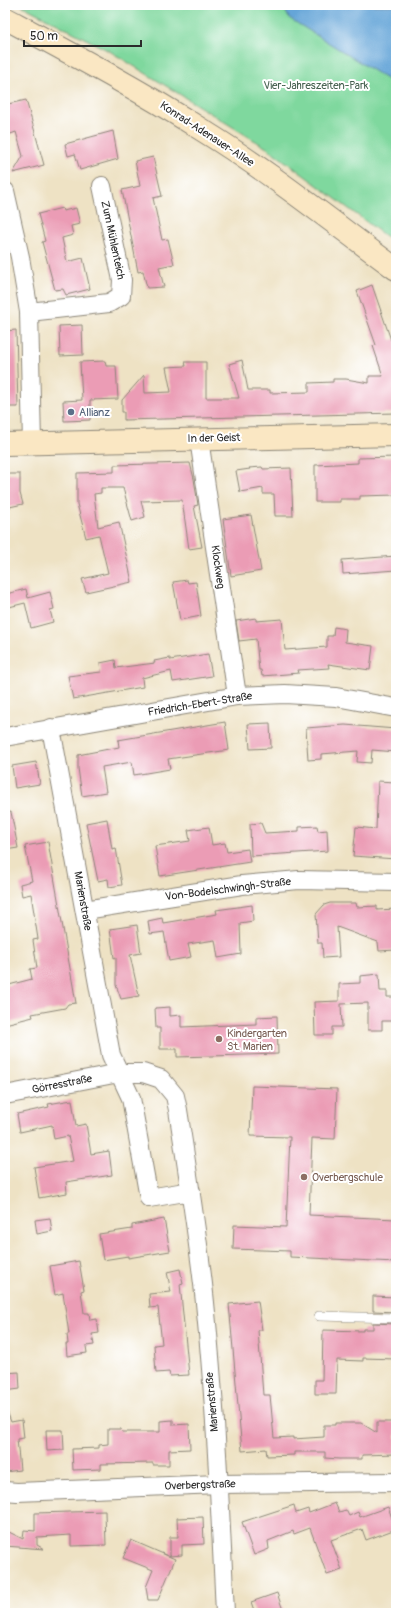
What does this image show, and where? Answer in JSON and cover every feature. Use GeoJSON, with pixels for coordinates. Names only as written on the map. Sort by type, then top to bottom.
{"type":"FeatureCollection","features":[{"type":"Feature","properties":{"kind":"main road","name":"Konrad-Adenauer-Allee"},"geometry":{"type":"LineString","coordinates":[[5,18],[103,71],[203,130],[246,159],[396,269]]}},
{"type":"Feature","properties":{"kind":"main road","name":"In der Geist"},"geometry":{"type":"LineString","coordinates":[[5,444],[396,435]]}},
{"type":"Feature","properties":{"kind":"street","name":"Zum Mühlenteich"},"geometry":{"type":"LineString","coordinates":[[28,312],[110,303],[121,296],[122,280],[102,186]]}},
{"type":"Feature","properties":{"kind":"street"},"geometry":{"type":"LineString","coordinates":[[5,191],[20,257],[28,312],[32,444]]}},
{"type":"Feature","properties":{"kind":"street","name":"Klockweg"},"geometry":{"type":"LineString","coordinates":[[199,439],[237,696]]}},
{"type":"Feature","properties":{"kind":"street","name":"Friedrich-Ebert-Straße"},"geometry":{"type":"LineString","coordinates":[[5,737],[237,696],[285,694],[336,697],[396,708]]}},
{"type":"Feature","properties":{"kind":"street","name":"Marienstraße"},"geometry":{"type":"LineString","coordinates":[[51,728],[111,1055],[131,1098],[149,1198],[191,1191]]}},
{"type":"Feature","properties":{"kind":"street","name":"Von-Bodelschwingh-Straße"},"geometry":{"type":"LineString","coordinates":[[85,910],[249,885],[299,880],[396,882]]}},
{"type":"Feature","properties":{"kind":"street","name":"Marienstraße"},"geometry":{"type":"LineString","coordinates":[[119,1073],[143,1073],[161,1079],[174,1096],[178,1110],[191,1191],[203,1284],[219,1484],[226,1613]]}},
{"type":"Feature","properties":{"kind":"street","name":"Görresstraße"},"geometry":{"type":"LineString","coordinates":[[5,1095],[119,1073]]}},
{"type":"Feature","properties":{"kind":"street","name":"Overbergstraße"},"geometry":{"type":"LineString","coordinates":[[5,1491],[17,1492],[219,1484],[396,1482]]}},
{"type":"Feature","properties":{"kind":"lane"},"geometry":{"type":"LineString","coordinates":[[320,1316],[396,1318]]}},
{"type":"Feature","properties":{"kind":"green space","name":"Vier-Jahreszeiten-Park"},"geometry":{"type":"Polygon","coordinates":[[[21,5],[396,5],[396,244],[270,150],[111,52],[21,5]]]}},
{"type":"Feature","properties":{"kind":"water"},"geometry":{"type":"Polygon","coordinates":[[[290,5],[396,5],[396,85],[289,18],[284,8],[290,5]]]}},
{"type":"Feature","properties":{"kind":"building"},"geometry":{"type":"Polygon","coordinates":[[[26,100],[44,165],[13,173],[23,156],[16,132],[5,136],[5,108],[9,107],[8,104],[26,100]]]}},
{"type":"Feature","properties":{"kind":"building"},"geometry":{"type":"Polygon","coordinates":[[[113,131],[118,159],[80,170],[75,154],[68,156],[65,144],[113,131]]]}},
{"type":"Feature","properties":{"kind":"building"},"geometry":{"type":"Polygon","coordinates":[[[153,157],[162,196],[153,198],[162,240],[168,239],[174,264],[159,267],[164,287],[147,288],[143,271],[138,272],[122,190],[140,186],[135,161],[153,157]]]}},
{"type":"Feature","properties":{"kind":"building"},"geometry":{"type":"Polygon","coordinates":[[[62,208],[63,211],[76,208],[80,224],[71,226],[73,235],[62,238],[67,262],[83,258],[90,289],[66,295],[63,289],[55,290],[42,242],[45,241],[38,214],[62,208]]]}},
{"type":"Feature","properties":{"kind":"building"},"geometry":{"type":"Polygon","coordinates":[[[372,285],[391,340],[396,339],[396,413],[124,420],[122,400],[144,375],[145,393],[171,392],[166,367],[186,366],[185,362],[206,362],[206,398],[239,398],[229,364],[242,360],[248,390],[270,390],[270,393],[309,392],[309,383],[333,382],[333,379],[346,379],[369,383],[369,376],[383,376],[373,346],[376,345],[357,291],[372,285]]]}},
{"type":"Feature","properties":{"kind":"building"},"geometry":{"type":"Polygon","coordinates":[[[82,325],[83,355],[60,356],[59,326],[82,325]]]}},
{"type":"Feature","properties":{"kind":"building"},"geometry":{"type":"Polygon","coordinates":[[[16,330],[18,407],[5,407],[5,331],[16,330]]]}},
{"type":"Feature","properties":{"kind":"building"},"geometry":{"type":"Polygon","coordinates":[[[105,361],[106,366],[116,366],[118,399],[90,400],[90,420],[64,421],[63,401],[82,400],[80,362],[105,361]]]}},
{"type":"Feature","properties":{"kind":"building"},"geometry":{"type":"Polygon","coordinates":[[[396,457],[396,495],[360,496],[360,499],[340,499],[340,502],[315,502],[315,465],[358,463],[358,458],[396,457]]]}},
{"type":"Feature","properties":{"kind":"building"},"geometry":{"type":"Polygon","coordinates":[[[190,463],[198,505],[194,506],[202,547],[189,549],[182,500],[141,501],[145,517],[132,521],[123,488],[101,488],[101,493],[94,494],[98,527],[119,522],[132,582],[86,592],[82,579],[108,573],[99,535],[86,538],[77,504],[77,473],[114,472],[114,465],[190,463]]]}},
{"type":"Feature","properties":{"kind":"building"},"geometry":{"type":"Polygon","coordinates":[[[262,467],[263,469],[291,468],[293,516],[275,516],[274,494],[263,494],[263,488],[240,492],[236,471],[262,467]]]}},
{"type":"Feature","properties":{"kind":"building"},"geometry":{"type":"Polygon","coordinates":[[[5,474],[20,474],[20,493],[23,504],[5,508],[5,474]]]}},
{"type":"Feature","properties":{"kind":"building"},"geometry":{"type":"Polygon","coordinates":[[[251,515],[261,571],[231,576],[223,519],[251,515]]]}},
{"type":"Feature","properties":{"kind":"building"},"geometry":{"type":"Polygon","coordinates":[[[396,556],[396,570],[343,574],[342,560],[396,556]]]}},
{"type":"Feature","properties":{"kind":"building"},"geometry":{"type":"Polygon","coordinates":[[[187,580],[188,583],[196,582],[201,616],[180,620],[173,582],[187,580]]]}},
{"type":"Feature","properties":{"kind":"building"},"geometry":{"type":"Polygon","coordinates":[[[26,589],[28,598],[50,592],[54,609],[50,610],[53,622],[31,628],[25,603],[9,607],[6,594],[26,589]]]}},
{"type":"Feature","properties":{"kind":"building"},"geometry":{"type":"Polygon","coordinates":[[[256,618],[256,621],[282,619],[285,650],[327,647],[327,636],[333,636],[334,627],[346,629],[345,642],[373,646],[370,670],[328,664],[329,668],[298,670],[299,673],[262,676],[261,670],[259,670],[256,639],[239,641],[236,621],[256,618]]]}},
{"type":"Feature","properties":{"kind":"building"},"geometry":{"type":"Polygon","coordinates":[[[208,654],[212,676],[173,682],[171,671],[142,678],[143,687],[73,699],[68,676],[101,672],[100,663],[115,660],[116,668],[155,663],[154,661],[170,658],[170,660],[208,654]]]}},
{"type":"Feature","properties":{"kind":"building"},"geometry":{"type":"Polygon","coordinates":[[[225,722],[229,750],[168,759],[170,769],[134,775],[132,762],[102,767],[106,792],[82,796],[78,768],[78,755],[119,747],[118,740],[225,722]]]}},
{"type":"Feature","properties":{"kind":"building"},"geometry":{"type":"Polygon","coordinates":[[[270,723],[271,748],[250,749],[248,724],[270,723]]]}},
{"type":"Feature","properties":{"kind":"building"},"geometry":{"type":"Polygon","coordinates":[[[345,725],[396,729],[396,752],[372,750],[371,763],[357,762],[358,751],[321,754],[321,759],[308,760],[306,728],[345,725]]]}},
{"type":"Feature","properties":{"kind":"building"},"geometry":{"type":"Polygon","coordinates":[[[36,762],[40,784],[15,788],[12,766],[36,762]]]}},
{"type":"Feature","properties":{"kind":"building"},"geometry":{"type":"Polygon","coordinates":[[[378,781],[395,782],[394,786],[396,786],[396,859],[353,856],[356,827],[376,829],[378,781]]]}},
{"type":"Feature","properties":{"kind":"building"},"geometry":{"type":"Polygon","coordinates":[[[11,812],[18,848],[5,850],[5,813],[11,812]]]}},
{"type":"Feature","properties":{"kind":"building"},"geometry":{"type":"Polygon","coordinates":[[[107,819],[112,849],[116,848],[122,885],[109,887],[108,879],[98,881],[86,823],[107,819]]]}},
{"type":"Feature","properties":{"kind":"building"},"geometry":{"type":"Polygon","coordinates":[[[261,823],[265,833],[299,831],[299,827],[317,826],[318,831],[327,830],[328,851],[251,856],[250,824],[261,823]]]}},
{"type":"Feature","properties":{"kind":"building"},"geometry":{"type":"Polygon","coordinates":[[[209,827],[212,845],[225,843],[227,852],[248,849],[250,862],[160,876],[155,846],[190,841],[188,830],[209,827]]]}},
{"type":"Feature","properties":{"kind":"building"},"geometry":{"type":"Polygon","coordinates":[[[48,842],[76,1003],[68,1004],[65,1008],[32,1014],[33,1017],[5,1024],[5,986],[32,979],[30,969],[37,968],[33,940],[38,939],[31,894],[22,896],[20,884],[32,881],[25,846],[48,842]]]}},
{"type":"Feature","properties":{"kind":"building"},"geometry":{"type":"Polygon","coordinates":[[[330,903],[356,903],[357,907],[377,906],[377,910],[396,909],[396,950],[379,951],[378,942],[337,927],[339,957],[323,958],[322,943],[318,943],[316,914],[324,905],[330,903]]]}},
{"type":"Feature","properties":{"kind":"building"},"geometry":{"type":"Polygon","coordinates":[[[252,905],[253,921],[240,923],[241,954],[218,958],[215,940],[188,944],[191,957],[169,961],[164,932],[150,934],[148,921],[162,918],[163,923],[217,914],[216,910],[252,905]]]}},
{"type":"Feature","properties":{"kind":"building"},"geometry":{"type":"Polygon","coordinates":[[[137,925],[141,953],[130,955],[139,996],[121,999],[116,985],[116,957],[114,958],[110,929],[137,925]]]}},
{"type":"Feature","properties":{"kind":"building"},"geometry":{"type":"Polygon","coordinates":[[[379,974],[380,991],[387,991],[387,997],[396,997],[396,1021],[382,1021],[382,1030],[368,1030],[368,1003],[341,1004],[342,1027],[332,1027],[332,1035],[315,1035],[314,1002],[339,1001],[339,984],[360,983],[360,976],[379,974]]]}},
{"type":"Feature","properties":{"kind":"building","name":"Kindergarten St. Marien"},"geometry":{"type":"Polygon","coordinates":[[[170,1007],[170,1016],[181,1015],[181,1027],[256,1024],[256,1017],[277,1016],[278,1054],[177,1057],[177,1049],[160,1049],[160,1028],[156,1028],[155,1008],[170,1007]]]}},
{"type":"Feature","properties":{"kind":"building"},"geometry":{"type":"Polygon","coordinates":[[[252,1086],[337,1089],[335,1139],[312,1138],[309,1215],[396,1219],[396,1262],[290,1257],[290,1251],[233,1249],[234,1225],[286,1227],[290,1137],[250,1136],[252,1086]]]}},
{"type":"Feature","properties":{"kind":"building"},"geometry":{"type":"Polygon","coordinates":[[[72,1100],[76,1126],[86,1124],[91,1154],[109,1151],[112,1175],[66,1182],[67,1193],[39,1198],[34,1167],[73,1161],[68,1136],[54,1139],[52,1125],[20,1132],[17,1114],[49,1107],[48,1104],[72,1100]]]}},
{"type":"Feature","properties":{"kind":"building"},"geometry":{"type":"Polygon","coordinates":[[[50,1218],[52,1231],[37,1234],[35,1220],[50,1218]]]}},
{"type":"Feature","properties":{"kind":"building"},"geometry":{"type":"Polygon","coordinates":[[[164,1219],[170,1251],[128,1258],[128,1256],[103,1260],[99,1234],[132,1229],[132,1225],[164,1219]]]}},
{"type":"Feature","properties":{"kind":"building"},"geometry":{"type":"Polygon","coordinates":[[[79,1261],[84,1290],[81,1291],[84,1313],[89,1313],[90,1320],[97,1319],[99,1333],[92,1334],[94,1345],[86,1346],[87,1353],[67,1356],[66,1344],[68,1344],[67,1334],[69,1334],[63,1293],[55,1295],[50,1266],[79,1261]]]}},
{"type":"Feature","properties":{"kind":"building"},"geometry":{"type":"Polygon","coordinates":[[[180,1269],[183,1283],[180,1284],[189,1375],[170,1376],[169,1372],[156,1373],[154,1345],[162,1344],[158,1307],[150,1308],[149,1294],[171,1292],[167,1272],[180,1269]]]}},
{"type":"Feature","properties":{"kind":"building"},"geometry":{"type":"Polygon","coordinates":[[[373,1296],[396,1297],[396,1312],[373,1311],[373,1296]]]}},
{"type":"Feature","properties":{"kind":"building"},"geometry":{"type":"Polygon","coordinates":[[[258,1301],[262,1330],[258,1330],[263,1395],[270,1395],[274,1438],[293,1437],[293,1439],[324,1437],[324,1425],[335,1425],[335,1423],[361,1423],[377,1433],[377,1422],[396,1422],[396,1454],[362,1455],[362,1459],[339,1459],[325,1458],[325,1452],[294,1452],[294,1455],[267,1456],[266,1449],[242,1451],[229,1304],[258,1301]]]}},
{"type":"Feature","properties":{"kind":"building"},"geometry":{"type":"Polygon","coordinates":[[[373,1323],[396,1324],[396,1359],[363,1358],[363,1361],[337,1360],[336,1394],[315,1394],[315,1380],[322,1380],[323,1330],[363,1331],[363,1329],[373,1329],[373,1323]]]}},
{"type":"Feature","properties":{"kind":"building"},"geometry":{"type":"Polygon","coordinates":[[[19,1372],[20,1389],[5,1391],[5,1373],[19,1372]]]}},
{"type":"Feature","properties":{"kind":"building"},"geometry":{"type":"Polygon","coordinates":[[[5,1411],[7,1411],[11,1422],[22,1420],[24,1438],[17,1439],[20,1470],[5,1472],[5,1411]]]}},
{"type":"Feature","properties":{"kind":"building"},"geometry":{"type":"Polygon","coordinates":[[[173,1420],[173,1425],[189,1424],[190,1449],[169,1450],[169,1465],[153,1465],[153,1463],[101,1464],[101,1469],[73,1470],[72,1449],[99,1448],[99,1445],[108,1444],[108,1429],[121,1429],[122,1432],[160,1432],[160,1421],[173,1420]]]}},
{"type":"Feature","properties":{"kind":"building"},"geometry":{"type":"Polygon","coordinates":[[[46,1430],[63,1430],[64,1450],[47,1451],[46,1430]]]}},
{"type":"Feature","properties":{"kind":"building"},"geometry":{"type":"Polygon","coordinates":[[[335,1503],[339,1512],[346,1510],[349,1516],[358,1512],[360,1517],[388,1507],[396,1529],[366,1540],[362,1529],[331,1540],[342,1570],[327,1575],[310,1528],[294,1534],[293,1531],[268,1541],[269,1549],[254,1555],[242,1522],[294,1505],[296,1513],[308,1509],[309,1513],[335,1503]]]}},
{"type":"Feature","properties":{"kind":"building"},"geometry":{"type":"Polygon","coordinates":[[[105,1511],[106,1545],[71,1546],[71,1535],[37,1537],[37,1545],[44,1549],[5,1546],[5,1530],[23,1539],[24,1530],[35,1531],[35,1513],[105,1511]]]}},
{"type":"Feature","properties":{"kind":"building"},"geometry":{"type":"Polygon","coordinates":[[[203,1517],[204,1544],[182,1545],[182,1555],[170,1556],[170,1537],[178,1537],[177,1518],[203,1517]]]}},
{"type":"Feature","properties":{"kind":"building"},"geometry":{"type":"Polygon","coordinates":[[[131,1540],[175,1559],[158,1600],[148,1600],[146,1587],[153,1570],[123,1558],[131,1540]]]}},
{"type":"Feature","properties":{"kind":"building"},"geometry":{"type":"Polygon","coordinates":[[[277,1593],[284,1613],[255,1613],[251,1602],[277,1593]]]}},
{"type":"Feature","properties":{"kind":"place","name":"Allianz"},"geometry":{"type":"Point","coordinates":[71,412]}},
{"type":"Feature","properties":{"kind":"place","name":"Kindergarten St. Marien"},"geometry":{"type":"Point","coordinates":[219,1039]}},
{"type":"Feature","properties":{"kind":"place","name":"Overbergschule"},"geometry":{"type":"Point","coordinates":[304,1177]}}]}
